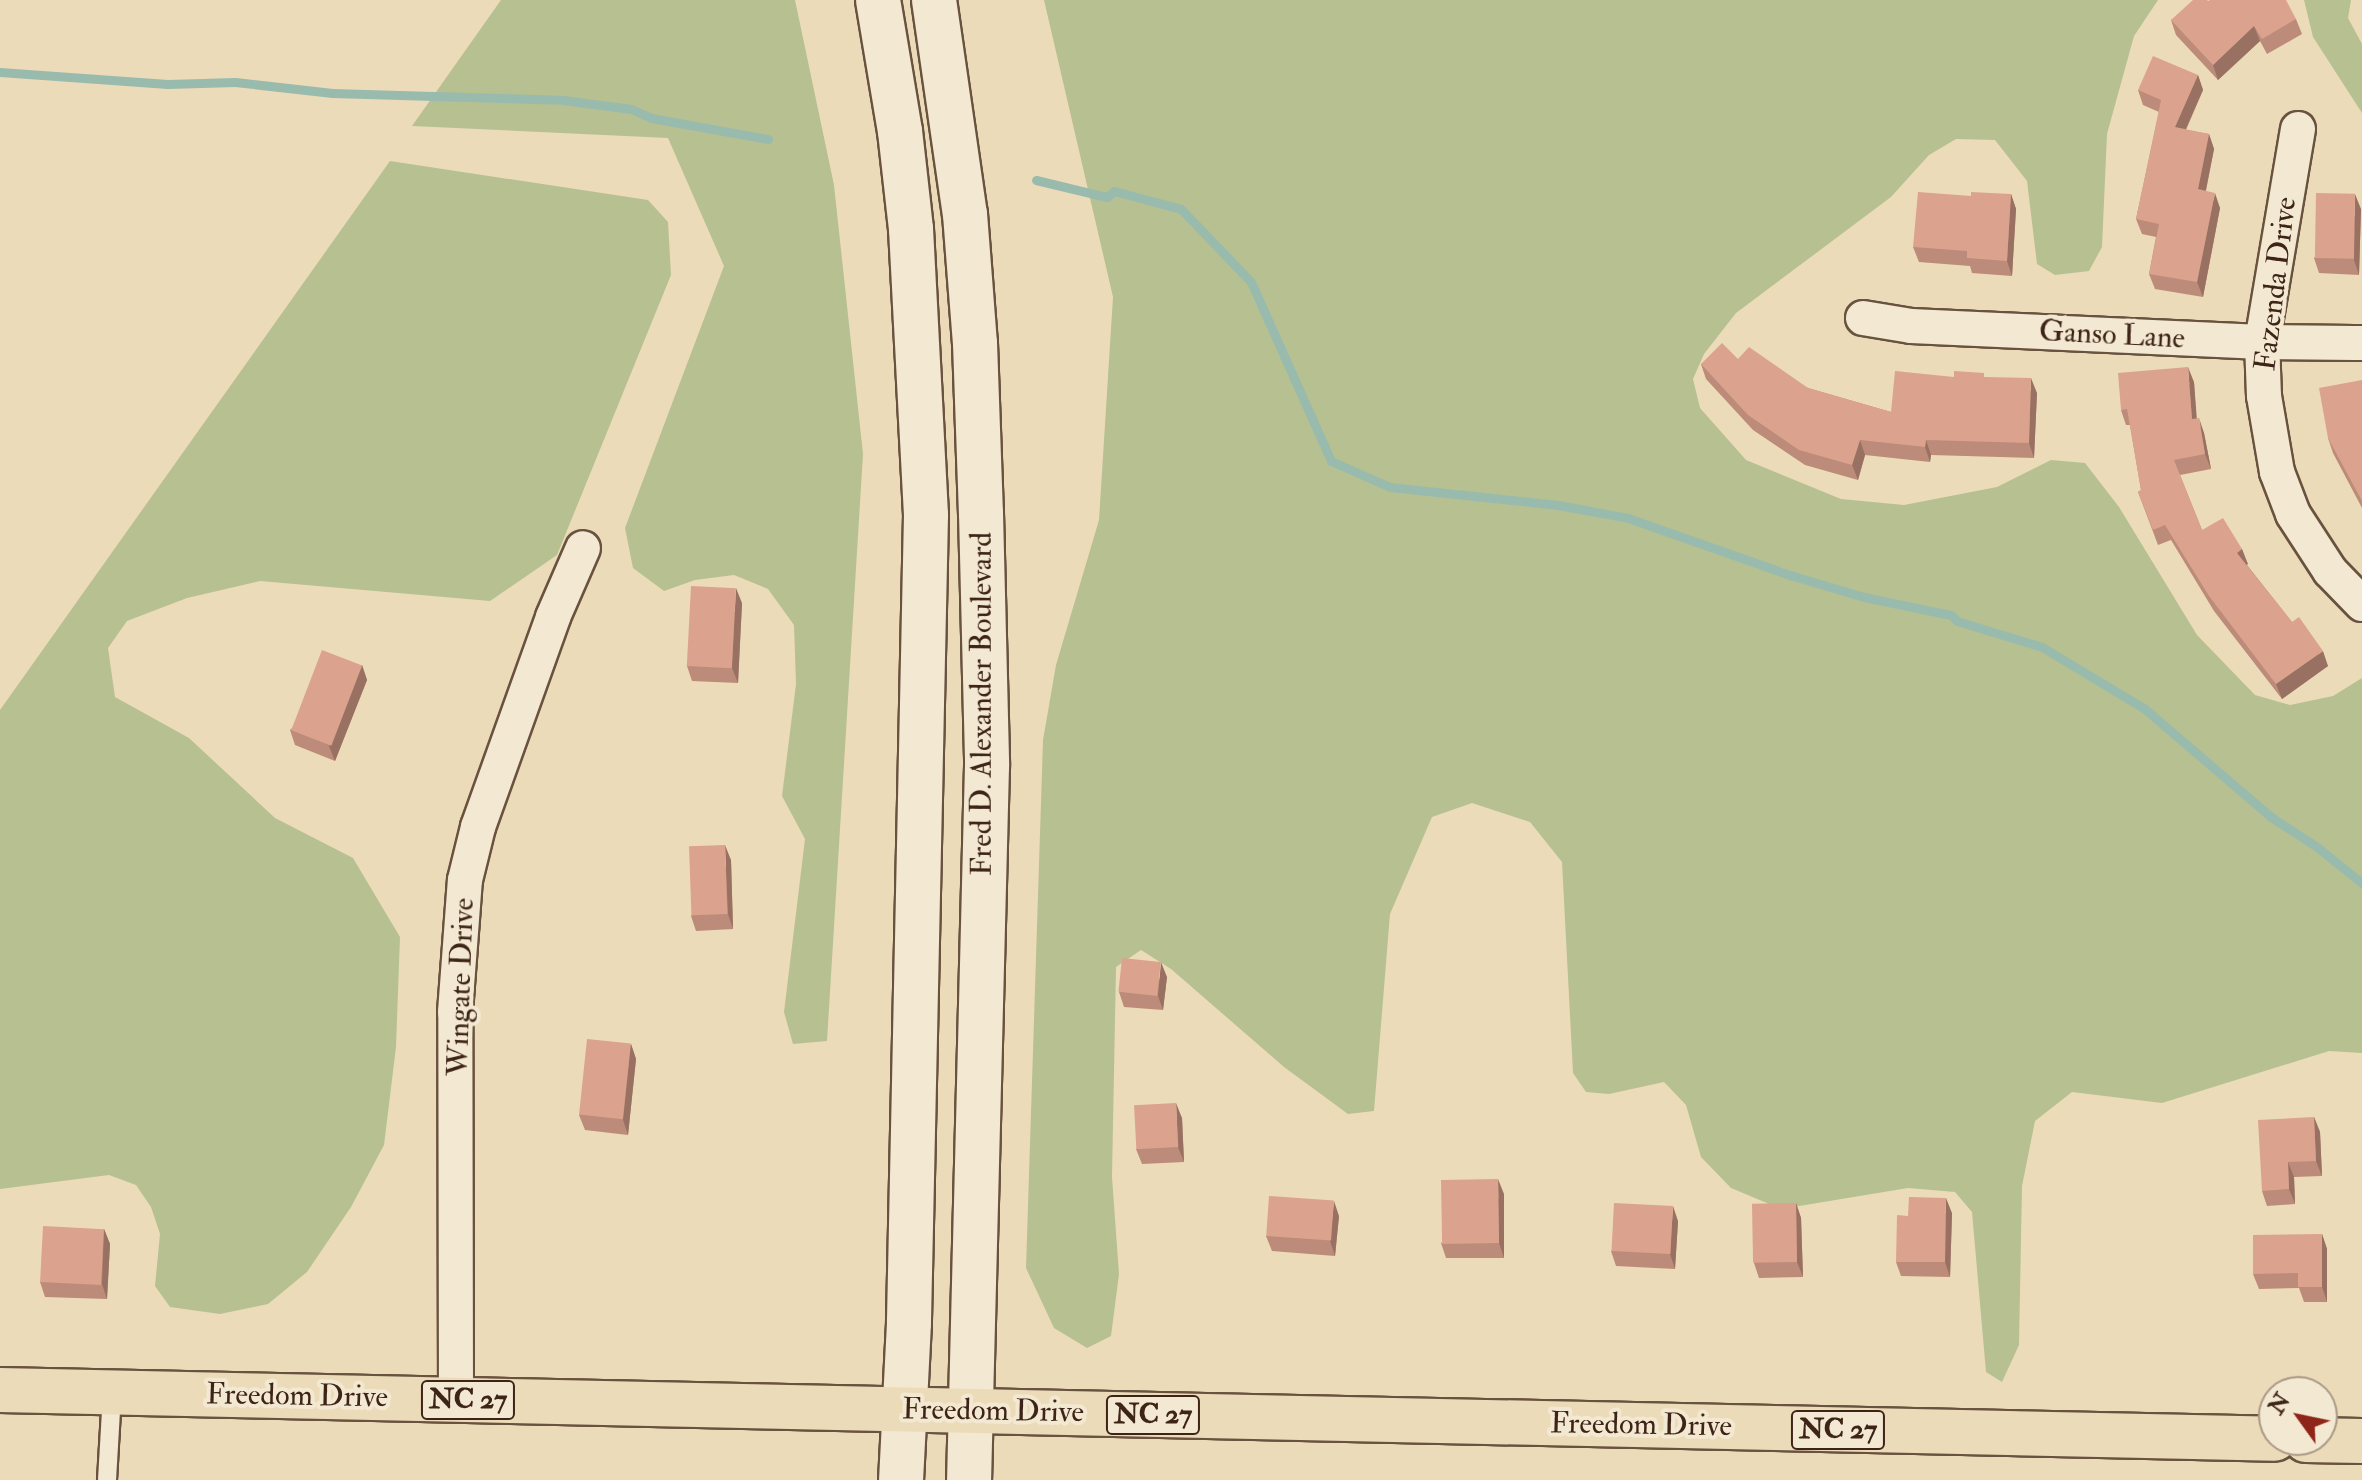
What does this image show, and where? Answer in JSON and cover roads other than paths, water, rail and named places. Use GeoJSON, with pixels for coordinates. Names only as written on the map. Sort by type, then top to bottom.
{"type":"FeatureCollection","features":[{"type":"Feature","properties":{"kind":"main road","name":"Fred D. Alexander Boulevard"},"geometry":{"type":"LineString","coordinates":[[878,0],[900,131],[911,229],[926,515],[901,1480]]}},
{"type":"Feature","properties":{"kind":"main road","name":"Fred D. Alexander Boulevard"},"geometry":{"type":"LineString","coordinates":[[934,0],[965,214],[975,343],[987,766],[969,1480]]}},
{"type":"Feature","properties":{"kind":"main road","name":"Freedom Drive"},"geometry":{"type":"LineString","coordinates":[[0,1390],[2258,1439]]}},
{"type":"Feature","properties":{"kind":"main road"},"geometry":{"type":"LineString","coordinates":[[2338,1441],[2362,1441]]}},
{"type":"Feature","properties":{"kind":"street","name":"Fazenda Drive"},"geometry":{"type":"LineString","coordinates":[[2298,129],[2262,342],[2264,396],[2277,472],[2293,514],[2330,571],[2362,604]]}},
{"type":"Feature","properties":{"kind":"street","name":"Ganso Lane"},"geometry":{"type":"LineString","coordinates":[[1863,318],[1911,326],[2262,342],[2362,343]]}},
{"type":"Feature","properties":{"kind":"street","name":"Wingate Drive"},"geometry":{"type":"LineString","coordinates":[[456,1400],[455,1012],[465,880],[478,827],[553,617],[583,548]]}},
{"type":"Feature","properties":{"kind":"lane"},"geometry":{"type":"LineString","coordinates":[[107,1480],[112,1392]]}},
{"type":"Feature","properties":{"kind":"waterway"},"geometry":{"type":"LineString","coordinates":[[0,72],[168,84],[235,82],[332,93],[563,100],[631,109],[651,118],[768,139]]}},
{"type":"Feature","properties":{"kind":"waterway"},"geometry":{"type":"LineString","coordinates":[[1036,180],[1107,197],[1114,191],[1181,209],[1251,282],[1331,461],[1390,487],[1558,505],[1628,518],[1790,575],[1864,597],[1951,615],[1957,621],[2042,647],[2145,709],[2271,817],[2317,847],[2362,883]]}}]}
